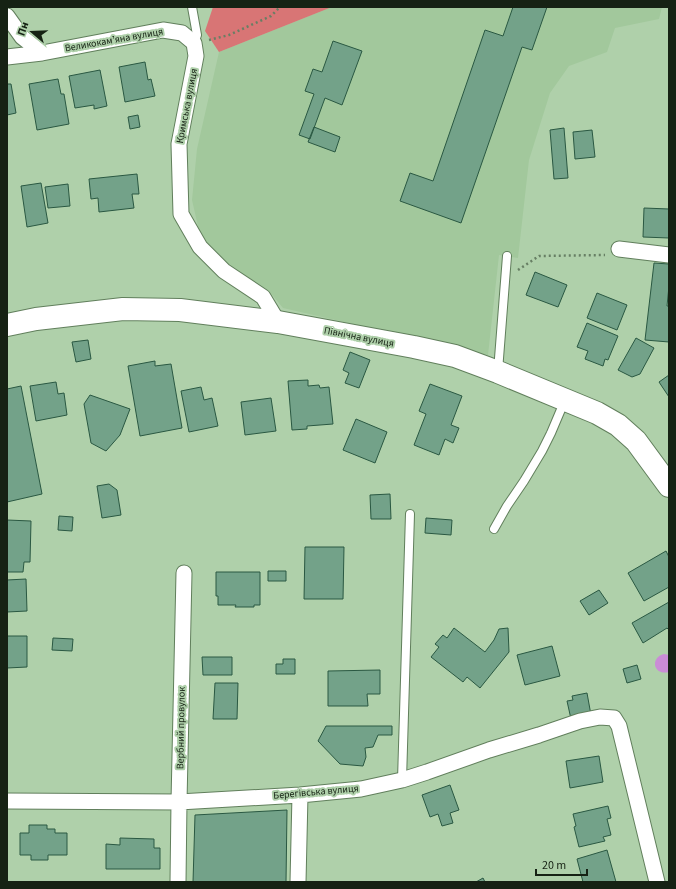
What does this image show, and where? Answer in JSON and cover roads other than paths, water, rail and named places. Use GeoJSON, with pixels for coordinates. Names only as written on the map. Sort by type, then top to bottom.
{"type":"FeatureCollection","features":[{"type":"Feature","properties":{"kind":"street"},"geometry":{"type":"LineString","coordinates":[[7,16],[22,37],[42,53]]}},
{"type":"Feature","properties":{"kind":"street","name":"Великокамʼяна вулиця"},"geometry":{"type":"LineString","coordinates":[[7,57],[42,53],[163,30],[182,33],[194,43]]}},
{"type":"Feature","properties":{"kind":"street","name":"Кримська вулиця"},"geometry":{"type":"LineString","coordinates":[[194,43],[196,56],[179,144],[182,214],[200,247],[224,271],[263,297],[278,322]]}},
{"type":"Feature","properties":{"kind":"street"},"geometry":{"type":"LineString","coordinates":[[619,249],[669,255]]}},
{"type":"Feature","properties":{"kind":"street","name":"Північна вулиця"},"geometry":{"type":"LineString","coordinates":[[7,324],[36,319],[124,309],[180,310],[278,322],[455,356],[597,413],[618,425],[636,440],[669,486]]}},
{"type":"Feature","properties":{"kind":"street","name":"Вербний провулок"},"geometry":{"type":"LineString","coordinates":[[178,882],[184,574]]}},
{"type":"Feature","properties":{"kind":"street","name":"Берегівська вулиця"},"geometry":{"type":"LineString","coordinates":[[7,801],[179,802],[300,795],[362,789],[402,780],[580,721],[600,717],[614,718],[619,726],[657,882]]}},
{"type":"Feature","properties":{"kind":"street"},"geometry":{"type":"LineString","coordinates":[[298,882],[300,795]]}},
{"type":"Feature","properties":{"kind":"lane"},"geometry":{"type":"LineString","coordinates":[[192,7],[197,35],[194,43]]}},
{"type":"Feature","properties":{"kind":"lane"},"geometry":{"type":"LineString","coordinates":[[498,372],[507,256]]}},
{"type":"Feature","properties":{"kind":"lane"},"geometry":{"type":"LineString","coordinates":[[494,529],[542,451],[565,400]]}},
{"type":"Feature","properties":{"kind":"lane"},"geometry":{"type":"LineString","coordinates":[[402,780],[410,514]]}}]}
